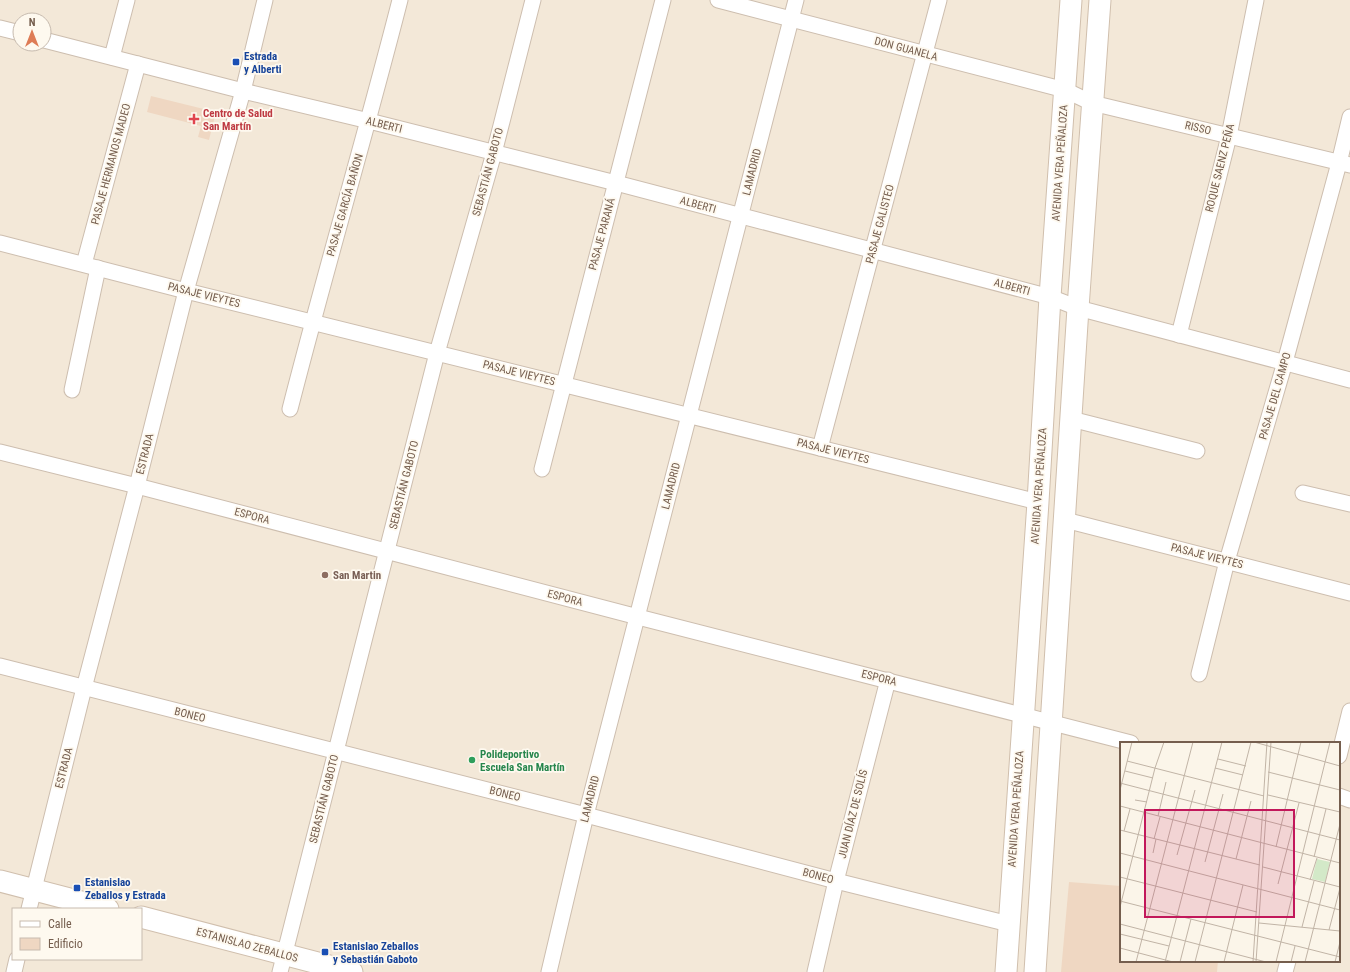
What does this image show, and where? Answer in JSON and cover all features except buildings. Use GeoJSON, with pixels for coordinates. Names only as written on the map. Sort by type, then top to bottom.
{"type":"FeatureCollection","features":[{"type":"Feature","properties":{"kind":"main road","name":"AVENIDA VERA PEÑALOZA"},"geometry":{"type":"LineString","coordinates":[[1006,972],[1071,0]]}},
{"type":"Feature","properties":{"kind":"main road"},"geometry":{"type":"LineString","coordinates":[[1035,972],[1078,308],[1100,0]]}},
{"type":"Feature","properties":{"kind":"main road"},"geometry":{"type":"LineString","coordinates":[[0,881],[32,899],[100,908]]}},
{"type":"Feature","properties":{"kind":"main road","name":"ESTANISLAO ZEBALLOS"},"geometry":{"type":"LineString","coordinates":[[142,918],[283,963],[352,972]]}},
{"type":"Feature","properties":{"kind":"street"},"geometry":{"type":"LineString","coordinates":[[112,57],[127,0]]}},
{"type":"Feature","properties":{"kind":"street","name":"ESTRADA"},"geometry":{"type":"LineString","coordinates":[[32,899],[84,688],[186,291],[242,91],[265,0]]}},
{"type":"Feature","properties":{"kind":"street","name":"PASAJE GARCÍA BAÑON"},"geometry":{"type":"LineString","coordinates":[[290,409],[369,121],[400,0]]}},
{"type":"Feature","properties":{"kind":"street","name":"SEBASTIÁN GABOTO"},"geometry":{"type":"LineString","coordinates":[[283,963],[388,552],[437,353],[494,153],[533,0]]}},
{"type":"Feature","properties":{"kind":"street","name":"PASAJE PARANÁ"},"geometry":{"type":"LineString","coordinates":[[542,468],[663,0]]}},
{"type":"Feature","properties":{"kind":"street","name":"DON GUANELA"},"geometry":{"type":"LineString","coordinates":[[718,0],[1065,90],[1092,103]]}},
{"type":"Feature","properties":{"kind":"street","name":"LAMADRID"},"geometry":{"type":"LineString","coordinates":[[548,972],[586,815],[796,0]]}},
{"type":"Feature","properties":{"kind":"street","name":"PASAJE GALISTEO"},"geometry":{"type":"LineString","coordinates":[[820,448],[938,0]]}},
{"type":"Feature","properties":{"kind":"street","name":"ROQUE SAENZ PEÑA"},"geometry":{"type":"LineString","coordinates":[[1179,335],[1228,136],[1256,0]]}},
{"type":"Feature","properties":{"kind":"street"},"geometry":{"type":"LineString","coordinates":[[0,28],[12,32]]}},
{"type":"Feature","properties":{"kind":"street","name":"ALBERTI"},"geometry":{"type":"LineString","coordinates":[[52,42],[242,91],[369,121],[616,183],[1050,297],[1078,308],[1350,380]]}},
{"type":"Feature","properties":{"kind":"street","name":"PASAJE HERMANOS MADEO"},"geometry":{"type":"LineString","coordinates":[[72,390],[91,266],[138,64]]}},
{"type":"Feature","properties":{"kind":"street","name":"RISSO"},"geometry":{"type":"LineString","coordinates":[[1092,103],[1344,164]]}},
{"type":"Feature","properties":{"kind":"street","name":"PASAJE DEL CAMPO"},"geometry":{"type":"LineString","coordinates":[[1199,674],[1227,561],[1344,164],[1350,117]]}},
{"type":"Feature","properties":{"kind":"street","name":"PASAJE VIEYTES"},"geometry":{"type":"LineString","coordinates":[[0,243],[186,291],[1038,502]]}},
{"type":"Feature","properties":{"kind":"street"},"geometry":{"type":"LineString","coordinates":[[1071,419],[1197,451]]}},
{"type":"Feature","properties":{"kind":"street","name":"ESPORA"},"geometry":{"type":"LineString","coordinates":[[0,452],[137,486],[638,617],[1127,742]]}},
{"type":"Feature","properties":{"kind":"street"},"geometry":{"type":"LineString","coordinates":[[1303,493],[1350,504]]}},
{"type":"Feature","properties":{"kind":"street","name":"PASAJE VIEYTES"},"geometry":{"type":"LineString","coordinates":[[1065,520],[1350,593]]}},
{"type":"Feature","properties":{"kind":"street","name":"BONEO"},"geometry":{"type":"LineString","coordinates":[[0,666],[1009,924]]}},
{"type":"Feature","properties":{"kind":"street","name":"JUAN DÍAZ DE SOLÍS"},"geometry":{"type":"LineString","coordinates":[[815,972],[836,880],[888,680]]}},
{"type":"Feature","properties":{"kind":"street"},"geometry":{"type":"LineString","coordinates":[[1340,752],[1350,711]]}},
{"type":"Feature","properties":{"kind":"street"},"geometry":{"type":"LineString","coordinates":[[1340,796],[1350,800]]}},
{"type":"Feature","properties":{"kind":"street"},"geometry":{"type":"LineString","coordinates":[[14,972],[18,960]]}},
{"type":"Feature","properties":{"kind":"street"},"geometry":{"type":"LineString","coordinates":[[1285,972],[1288,962]]}},
{"type":"Feature","properties":{"kind":"shaded area"},"geometry":{"type":"Polygon","coordinates":[[[0,0],[1350,0],[1350,972],[0,972],[0,0]]]}},
{"type":"Feature","properties":{"kind":"place","name":"Estrada y Alberti"},"geometry":{"type":"Point","coordinates":[236,62]}},
{"type":"Feature","properties":{"kind":"place","name":"Centro de Salud San Martín"},"geometry":{"type":"Point","coordinates":[194,119]}},
{"type":"Feature","properties":{"kind":"place","name":"San Martin"},"geometry":{"type":"Point","coordinates":[325,575]}},
{"type":"Feature","properties":{"kind":"place","name":"Polideportivo Escuela San Martín"},"geometry":{"type":"Point","coordinates":[472,760]}},
{"type":"Feature","properties":{"kind":"place","name":"Estanislao Zeballos y Estrada"},"geometry":{"type":"Point","coordinates":[77,888]}},
{"type":"Feature","properties":{"kind":"place","name":"Estanislao Zeballos y Sebastián Gaboto"},"geometry":{"type":"Point","coordinates":[325,952]}}]}
